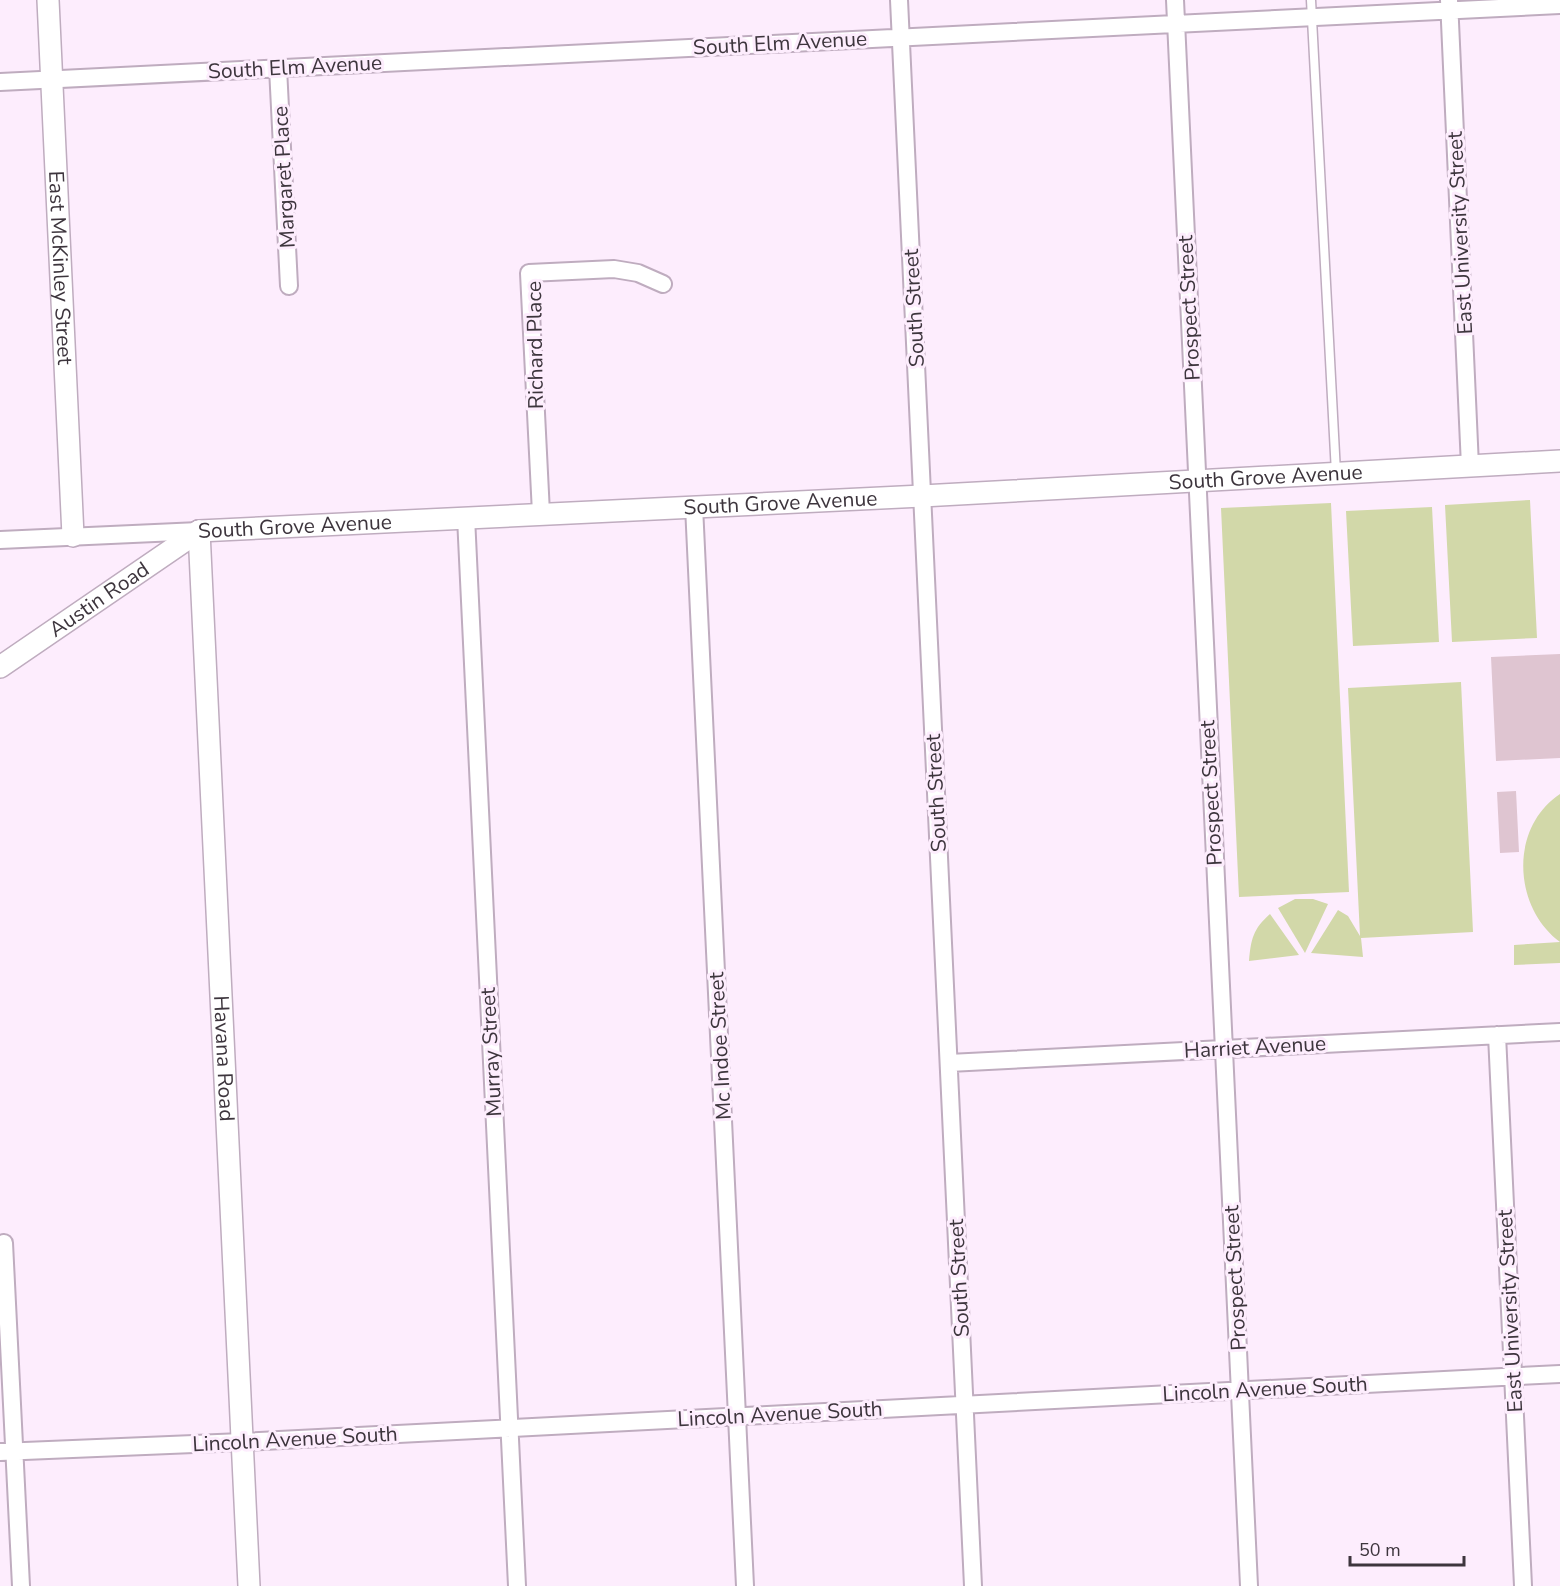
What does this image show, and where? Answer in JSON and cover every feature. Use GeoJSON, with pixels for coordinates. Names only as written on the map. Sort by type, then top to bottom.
{"type":"FeatureCollection","features":[{"type":"Feature","properties":{"kind":"street","name":"East McKinley Street"},"geometry":{"type":"LineString","coordinates":[[48,0],[73,536]]}},
{"type":"Feature","properties":{"kind":"street","name":"South Street"},"geometry":{"type":"LineString","coordinates":[[899,0],[974,1586]]}},
{"type":"Feature","properties":{"kind":"street","name":"Prospect Street"},"geometry":{"type":"LineString","coordinates":[[1174,0],[1249,1586]]}},
{"type":"Feature","properties":{"kind":"street","name":"South Elm Avenue"},"geometry":{"type":"LineString","coordinates":[[0,82],[1311,17],[1449,5],[1560,5]]}},
{"type":"Feature","properties":{"kind":"street","name":"East University Street"},"geometry":{"type":"LineString","coordinates":[[1449,5],[1470,466]]}},
{"type":"Feature","properties":{"kind":"street","name":"Margaret Place"},"geometry":{"type":"LineString","coordinates":[[278,68],[289,286]]}},
{"type":"Feature","properties":{"kind":"street","name":"Richard Place"},"geometry":{"type":"LineString","coordinates":[[541,513],[529,273],[614,269],[638,273],[663,284]]}},
{"type":"Feature","properties":{"kind":"street","name":"South Grove Avenue"},"geometry":{"type":"LineString","coordinates":[[0,540],[922,496],[1560,461]]}},
{"type":"Feature","properties":{"kind":"street","name":"Mc Indoe Street"},"geometry":{"type":"LineString","coordinates":[[694,506],[745,1586]]}},
{"type":"Feature","properties":{"kind":"street","name":"Murray Street"},"geometry":{"type":"LineString","coordinates":[[466,517],[516,1586]]}},
{"type":"Feature","properties":{"kind":"street","name":"Austin Road"},"geometry":{"type":"LineString","coordinates":[[0,667],[199,531]]}},
{"type":"Feature","properties":{"kind":"street","name":"Havana Road"},"geometry":{"type":"LineString","coordinates":[[199,531],[249,1586]]}},
{"type":"Feature","properties":{"kind":"street","name":"Harriet Avenue"},"geometry":{"type":"LineString","coordinates":[[949,1063],[1560,1032]]}},
{"type":"Feature","properties":{"kind":"street","name":"East University Street"},"geometry":{"type":"LineString","coordinates":[[1497,1035],[1523,1586]]}},
{"type":"Feature","properties":{"kind":"street"},"geometry":{"type":"LineString","coordinates":[[4,1243],[7,1451],[21,1586]]}},
{"type":"Feature","properties":{"kind":"street","name":"Lincoln Avenue South"},"geometry":{"type":"LineString","coordinates":[[7,1451],[242,1442],[1560,1374]]}},
{"type":"Feature","properties":{"kind":"lane"},"geometry":{"type":"LineString","coordinates":[[1311,0],[1336,473]]}},
{"type":"Feature","properties":{"kind":"green space"},"geometry":{"type":"Polygon","coordinates":[[[1530,500],[1537,638],[1452,642],[1445,505],[1530,500]]]}},
{"type":"Feature","properties":{"kind":"green space"},"geometry":{"type":"Polygon","coordinates":[[[1331,503],[1349,892],[1239,897],[1221,508],[1331,503]]]}},
{"type":"Feature","properties":{"kind":"green space"},"geometry":{"type":"Polygon","coordinates":[[[1432,507],[1439,642],[1353,646],[1346,511],[1432,507]]]}},
{"type":"Feature","properties":{"kind":"green space"},"geometry":{"type":"Polygon","coordinates":[[[1461,682],[1473,932],[1361,938],[1363,957],[1311,953],[1338,910],[1348,916],[1360,936],[1348,688],[1461,682]]]}},
{"type":"Feature","properties":{"kind":"green space"},"geometry":{"type":"Polygon","coordinates":[[[1560,794],[1560,942],[1544,927],[1533,909],[1526,889],[1523,868],[1525,847],[1532,827],[1543,809],[1560,794]]]}},
{"type":"Feature","properties":{"kind":"green space"},"geometry":{"type":"Polygon","coordinates":[[[1295,899],[1313,899],[1328,904],[1305,953],[1278,908],[1295,899]]]}},
{"type":"Feature","properties":{"kind":"green space"},"geometry":{"type":"Polygon","coordinates":[[[1270,914],[1299,955],[1249,961],[1254,935],[1270,914]]]}},
{"type":"Feature","properties":{"kind":"green space"},"geometry":{"type":"Polygon","coordinates":[[[1560,942],[1560,963],[1514,965],[1514,945],[1560,942]]]}},
{"type":"Feature","properties":{"kind":"building"},"geometry":{"type":"Polygon","coordinates":[[[1560,654],[1560,758],[1496,761],[1491,657],[1560,654]]]}},
{"type":"Feature","properties":{"kind":"building"},"geometry":{"type":"Polygon","coordinates":[[[1516,791],[1519,852],[1500,853],[1497,792],[1516,791]]]}}]}
